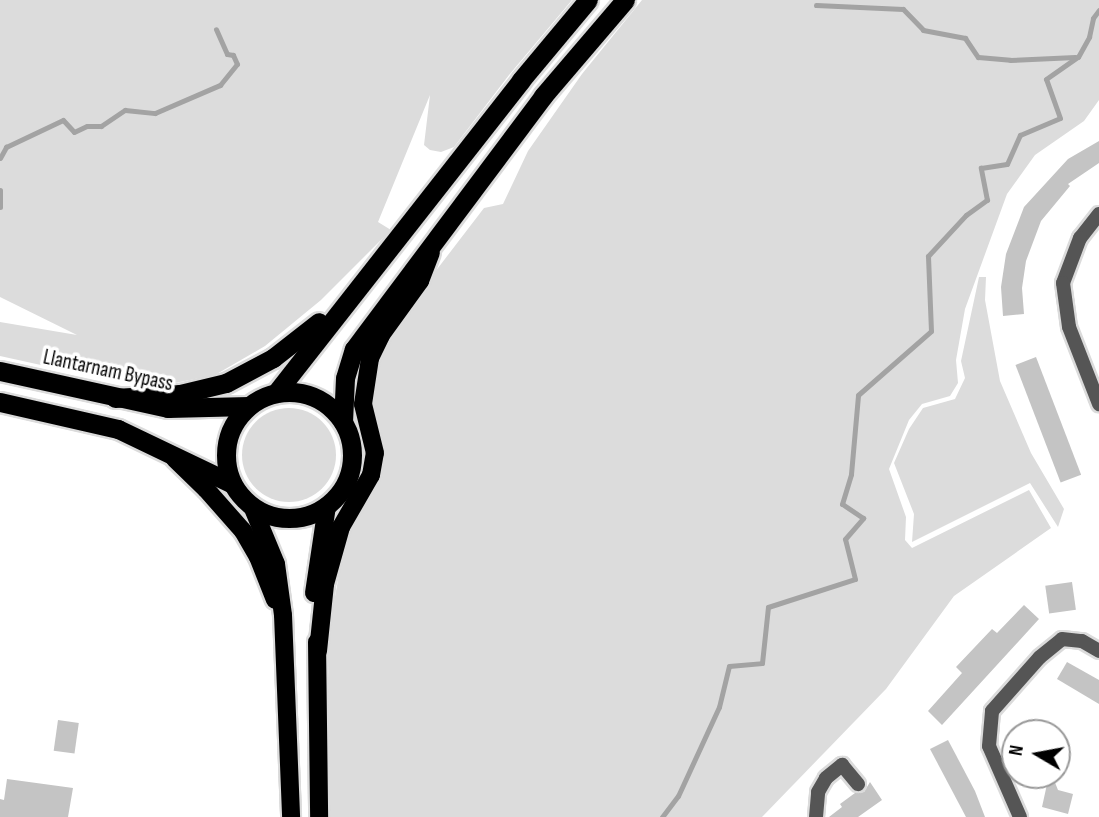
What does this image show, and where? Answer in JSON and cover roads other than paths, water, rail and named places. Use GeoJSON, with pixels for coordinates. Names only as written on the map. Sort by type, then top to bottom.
{"type":"FeatureCollection","features":[{"type":"Feature","properties":{"kind":"highway"},"geometry":{"type":"LineString","coordinates":[[276,393],[521,80],[587,0]]}},
{"type":"Feature","properties":{"kind":"highway"},"geometry":{"type":"LineString","coordinates":[[343,422],[345,378],[354,349],[544,96],[625,0]]}},
{"type":"Feature","properties":{"kind":"highway"},"geometry":{"type":"LineString","coordinates":[[116,398],[180,394],[226,383],[273,358],[351,298]]}},
{"type":"Feature","properties":{"kind":"highway","name":"Llantarnam Bypass"},"geometry":{"type":"LineString","coordinates":[[0,371],[168,408],[249,406]]}},
{"type":"Feature","properties":{"kind":"highway"},"geometry":{"type":"LineString","coordinates":[[0,402],[118,429],[233,484],[252,506],[270,516],[289,519],[309,515],[327,506],[340,493],[349,477],[353,458],[351,439],[343,422],[331,407],[314,397],[295,392],[276,393],[249,406],[235,423],[228,442],[227,463],[233,484]]}},
{"type":"Feature","properties":{"kind":"main road"},"geometry":{"type":"LineString","coordinates":[[317,651],[325,584],[341,527],[372,475],[375,453],[363,404],[370,358],[382,335],[420,281],[436,240]]}},
{"type":"Feature","properties":{"kind":"main road"},"geometry":{"type":"LineString","coordinates":[[167,452],[206,489],[243,531],[258,557],[283,615]]}},
{"type":"Feature","properties":{"kind":"main road"},"geometry":{"type":"LineString","coordinates":[[252,506],[276,565],[283,615],[291,817]]}},
{"type":"Feature","properties":{"kind":"main road"},"geometry":{"type":"LineString","coordinates":[[319,817],[317,651],[313,587],[327,506]]}},
{"type":"Feature","properties":{"kind":"street"},"geometry":{"type":"LineString","coordinates":[[1099,214],[1080,238],[1063,283],[1069,327],[1099,404]]}},
{"type":"Feature","properties":{"kind":"street"},"geometry":{"type":"LineString","coordinates":[[1020,817],[989,746],[992,711],[1040,657],[1062,639],[1082,641],[1099,651]]}},
{"type":"Feature","properties":{"kind":"street"},"geometry":{"type":"LineString","coordinates":[[816,817],[818,792],[826,778],[842,765],[858,784]]}},
{"type":"Feature","properties":{"kind":"waterway"},"geometry":{"type":"LineString","coordinates":[[816,5],[903,9],[923,30],[965,38],[978,57],[1010,60],[1075,57]]}},
{"type":"Feature","properties":{"kind":"waterway"},"geometry":{"type":"LineString","coordinates":[[662,817],[678,796],[719,707],[729,666],[762,663],[768,607],[855,579],[845,539],[863,518],[842,504],[851,474],[858,395],[931,331],[928,256],[966,215],[987,200],[981,168],[1007,164],[1020,135],[1060,118],[1046,79],[1078,57],[1089,37],[1093,18],[1099,10]]}},
{"type":"Feature","properties":{"kind":"waterway"},"geometry":{"type":"LineString","coordinates":[[0,158],[6,147],[63,120],[74,132],[87,126],[101,126],[125,110],[155,113],[220,85],[237,64],[233,55],[227,54],[216,29]]}},
{"type":"Feature","properties":{"kind":"waterway"},"geometry":{"type":"LineString","coordinates":[[0,190],[0,207]]}}]}
